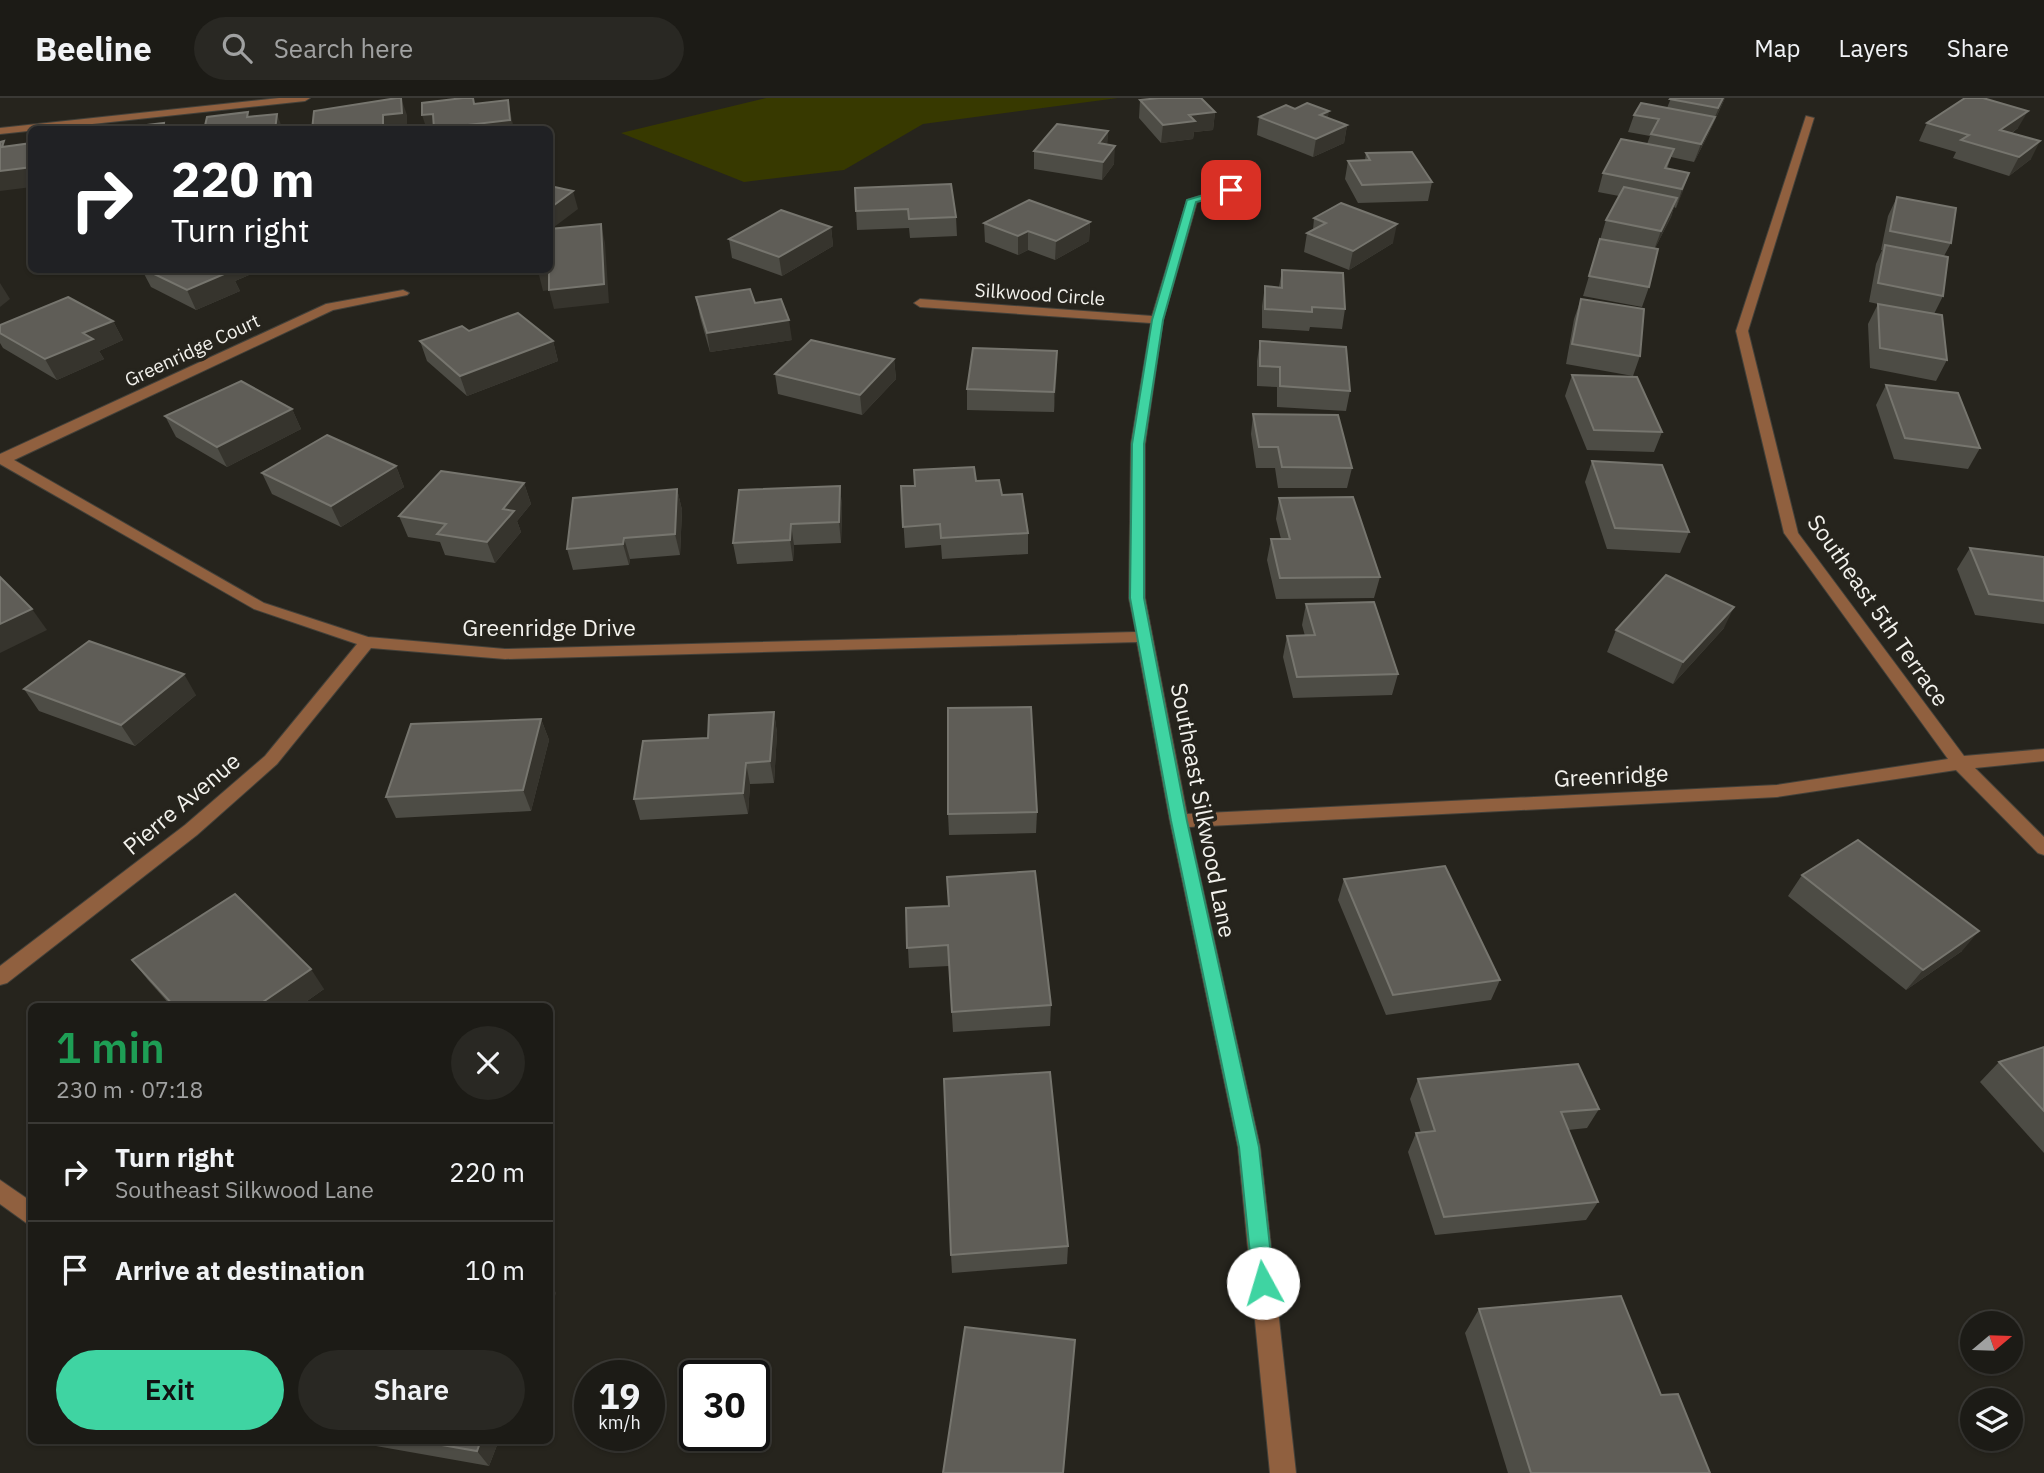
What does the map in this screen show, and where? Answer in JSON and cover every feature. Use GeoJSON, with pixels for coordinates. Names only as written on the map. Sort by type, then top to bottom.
{"type":"FeatureCollection","features":[{"type":"Feature","properties":{"kind":"street"},"geometry":{"type":"LineString","coordinates":[[46,126],[305,98]]}},
{"type":"Feature","properties":{"kind":"street","name":"Southeast 5th Terrace"},"geometry":{"type":"LineString","coordinates":[[1809,118],[1742,331],[1791,533],[1960,763],[2044,848]]}},
{"type":"Feature","properties":{"kind":"street"},"geometry":{"type":"LineString","coordinates":[[0,131],[28,128]]}},
{"type":"Feature","properties":{"kind":"street","name":"Southeast Silkwood Lane"},"geometry":{"type":"LineString","coordinates":[[1231,190],[1192,200],[1157,320],[1138,444],[1137,598],[1179,821],[1249,1147],[1283,1473]]}},
{"type":"Feature","properties":{"kind":"street","name":"Greenridge Court"},"geometry":{"type":"LineString","coordinates":[[1,459],[330,307],[403,293]]}},
{"type":"Feature","properties":{"kind":"street","name":"Silkwood Circle"},"geometry":{"type":"LineString","coordinates":[[920,303],[1157,320]]}},
{"type":"Feature","properties":{"kind":"street","name":"Greenridge Drive"},"geometry":{"type":"LineString","coordinates":[[1,459],[259,606],[368,642],[505,654],[1144,637]]}},
{"type":"Feature","properties":{"kind":"street","name":"Pierre Avenue"},"geometry":{"type":"LineString","coordinates":[[0,977],[191,830],[271,760],[368,642]]}},
{"type":"Feature","properties":{"kind":"street","name":"Greenridge"},"geometry":{"type":"LineString","coordinates":[[1179,821],[1777,792],[1960,763],[2044,755]]}},
{"type":"Feature","properties":{"kind":"street"},"geometry":{"type":"LineString","coordinates":[[0,1190],[28,1214]]}},
{"type":"Feature","properties":{"kind":"shaded area"},"geometry":{"type":"Polygon","coordinates":[[[766,98],[1118,98],[923,124],[844,170],[744,182],[621,133],[766,98]]]}},
{"type":"Feature","properties":{"kind":"building"},"geometry":{"type":"Polygon","coordinates":[[[401,98],[402,113],[383,115],[383,125],[312,126],[314,111],[401,98]]]}},
{"type":"Feature","properties":{"kind":"building"},"geometry":{"type":"Polygon","coordinates":[[[463,98],[473,98],[474,104],[508,100],[510,120],[434,126],[433,114],[422,115],[422,103],[463,98]]]}},
{"type":"Feature","properties":{"kind":"building"},"geometry":{"type":"Polygon","coordinates":[[[1201,98],[1215,112],[1189,115],[1195,121],[1163,125],[1140,100],[1201,98]]]}},
{"type":"Feature","properties":{"kind":"building"},"geometry":{"type":"Polygon","coordinates":[[[1671,98],[1723,98],[1718,108],[1671,98]]]}},
{"type":"Feature","properties":{"kind":"building"},"geometry":{"type":"Polygon","coordinates":[[[1965,98],[1983,98],[2028,111],[2000,130],[2040,141],[2019,157],[1961,140],[1969,135],[1927,123],[1965,98]]]}},
{"type":"Feature","properties":{"kind":"building"},"geometry":{"type":"Polygon","coordinates":[[[1307,103],[1329,111],[1320,115],[1347,125],[1316,139],[1259,117],[1286,105],[1295,109],[1307,103]]]}},
{"type":"Feature","properties":{"kind":"building"},"geometry":{"type":"Polygon","coordinates":[[[1641,103],[1715,117],[1701,144],[1651,134],[1659,119],[1634,115],[1641,103]]]}},
{"type":"Feature","properties":{"kind":"building"},"geometry":{"type":"Polygon","coordinates":[[[248,112],[247,117],[277,114],[276,126],[205,126],[207,117],[248,112]]]}},
{"type":"Feature","properties":{"kind":"building"},"geometry":{"type":"Polygon","coordinates":[[[164,123],[164,126],[139,126],[164,123]]]}},
{"type":"Feature","properties":{"kind":"building"},"geometry":{"type":"Polygon","coordinates":[[[1057,124],[1108,131],[1099,143],[1115,146],[1103,162],[1034,151],[1057,124]]]}},
{"type":"Feature","properties":{"kind":"building"},"geometry":{"type":"Polygon","coordinates":[[[1621,139],[1674,149],[1665,168],[1689,173],[1682,189],[1603,173],[1621,139]]]}},
{"type":"Feature","properties":{"kind":"building"},"geometry":{"type":"Polygon","coordinates":[[[4,141],[2,147],[28,144],[28,168],[0,171],[0,142],[4,141]]]}},
{"type":"Feature","properties":{"kind":"building"},"geometry":{"type":"Polygon","coordinates":[[[1412,152],[1432,182],[1362,185],[1348,161],[1370,160],[1366,153],[1412,152]]]}},
{"type":"Feature","properties":{"kind":"building"},"geometry":{"type":"Polygon","coordinates":[[[951,184],[956,217],[909,219],[908,209],[856,211],[855,188],[951,184]]]}},
{"type":"Feature","properties":{"kind":"building"},"geometry":{"type":"Polygon","coordinates":[[[553,187],[573,191],[553,206],[553,187]]]}},
{"type":"Feature","properties":{"kind":"building"},"geometry":{"type":"Polygon","coordinates":[[[1624,187],[1677,198],[1661,231],[1606,220],[1624,187]]]}},
{"type":"Feature","properties":{"kind":"building"},"geometry":{"type":"Polygon","coordinates":[[[1897,197],[1956,208],[1951,243],[1890,231],[1897,197]]]}},
{"type":"Feature","properties":{"kind":"building"},"geometry":{"type":"Polygon","coordinates":[[[1029,200],[1090,222],[1056,241],[1028,231],[1018,236],[984,223],[1029,200]]]}},
{"type":"Feature","properties":{"kind":"building"},"geometry":{"type":"Polygon","coordinates":[[[1341,203],[1397,224],[1353,251],[1307,233],[1326,223],[1314,218],[1341,203]]]}},
{"type":"Feature","properties":{"kind":"building"},"geometry":{"type":"Polygon","coordinates":[[[781,210],[831,227],[779,257],[729,239],[781,210]]]}},
{"type":"Feature","properties":{"kind":"building"},"geometry":{"type":"Polygon","coordinates":[[[601,224],[604,284],[549,290],[549,273],[553,273],[553,229],[601,224]]]}},
{"type":"Feature","properties":{"kind":"building"},"geometry":{"type":"Polygon","coordinates":[[[1600,239],[1658,249],[1649,287],[1589,276],[1600,239]]]}},
{"type":"Feature","properties":{"kind":"building"},"geometry":{"type":"Polygon","coordinates":[[[1885,245],[1948,257],[1943,296],[1878,283],[1885,245]]]}},
{"type":"Feature","properties":{"kind":"building"},"geometry":{"type":"Polygon","coordinates":[[[1282,270],[1343,273],[1345,309],[1312,307],[1312,312],[1265,309],[1265,286],[1282,288],[1282,270]]]}},
{"type":"Feature","properties":{"kind":"building"},"geometry":{"type":"Polygon","coordinates":[[[152,273],[226,273],[187,290],[152,273]]]}},
{"type":"Feature","properties":{"kind":"building"},"geometry":{"type":"Polygon","coordinates":[[[750,289],[755,303],[781,299],[789,320],[707,333],[696,297],[750,289]]]}},
{"type":"Feature","properties":{"kind":"building"},"geometry":{"type":"Polygon","coordinates":[[[68,297],[113,321],[83,333],[93,339],[45,359],[0,333],[0,325],[68,297]]]}},
{"type":"Feature","properties":{"kind":"building"},"geometry":{"type":"Polygon","coordinates":[[[1581,299],[1644,309],[1640,356],[1572,344],[1581,299]]]}},
{"type":"Feature","properties":{"kind":"building"},"geometry":{"type":"Polygon","coordinates":[[[1878,304],[1942,315],[1947,360],[1880,348],[1878,304]]]}},
{"type":"Feature","properties":{"kind":"building"},"geometry":{"type":"Polygon","coordinates":[[[518,313],[553,341],[460,376],[420,341],[462,326],[469,331],[518,313]]]}},
{"type":"Feature","properties":{"kind":"building"},"geometry":{"type":"Polygon","coordinates":[[[811,340],[894,359],[860,395],[775,374],[811,340]]]}},
{"type":"Feature","properties":{"kind":"building"},"geometry":{"type":"Polygon","coordinates":[[[1260,341],[1346,347],[1350,391],[1280,386],[1280,367],[1260,366],[1260,341]]]}},
{"type":"Feature","properties":{"kind":"building"},"geometry":{"type":"Polygon","coordinates":[[[973,348],[1057,351],[1054,392],[967,389],[973,348]]]}},
{"type":"Feature","properties":{"kind":"building"},"geometry":{"type":"Polygon","coordinates":[[[1572,375],[1637,377],[1662,432],[1594,430],[1572,375]]]}},
{"type":"Feature","properties":{"kind":"building"},"geometry":{"type":"Polygon","coordinates":[[[241,381],[292,409],[217,447],[165,416],[241,381]]]}},
{"type":"Feature","properties":{"kind":"building"},"geometry":{"type":"Polygon","coordinates":[[[1886,385],[1958,393],[1980,448],[1905,438],[1886,385]]]}},
{"type":"Feature","properties":{"kind":"building"},"geometry":{"type":"Polygon","coordinates":[[[1253,414],[1338,415],[1352,468],[1282,467],[1278,447],[1259,447],[1253,414]]]}},
{"type":"Feature","properties":{"kind":"building"},"geometry":{"type":"Polygon","coordinates":[[[327,435],[396,466],[331,506],[262,473],[327,435]]]}},
{"type":"Feature","properties":{"kind":"building"},"geometry":{"type":"Polygon","coordinates":[[[1592,461],[1662,465],[1689,532],[1615,528],[1592,461]]]}},
{"type":"Feature","properties":{"kind":"building"},"geometry":{"type":"Polygon","coordinates":[[[974,467],[976,481],[999,480],[1002,495],[1022,494],[1028,533],[941,538],[940,524],[903,527],[901,486],[915,486],[914,470],[974,467]]]}},
{"type":"Feature","properties":{"kind":"building"},"geometry":{"type":"Polygon","coordinates":[[[441,471],[524,483],[503,509],[514,511],[487,542],[437,534],[446,524],[399,516],[441,471]]]}},
{"type":"Feature","properties":{"kind":"building"},"geometry":{"type":"Polygon","coordinates":[[[840,486],[839,522],[791,524],[790,540],[733,543],[739,490],[840,486]]]}},
{"type":"Feature","properties":{"kind":"building"},"geometry":{"type":"Polygon","coordinates":[[[677,489],[675,534],[624,538],[623,544],[567,549],[573,498],[677,489]]]}},
{"type":"Feature","properties":{"kind":"building"},"geometry":{"type":"Polygon","coordinates":[[[1353,497],[1380,577],[1280,578],[1271,539],[1290,539],[1279,498],[1353,497]]]}},
{"type":"Feature","properties":{"kind":"building"},"geometry":{"type":"Polygon","coordinates":[[[1970,548],[2044,557],[2044,601],[1989,594],[1970,548]]]}},
{"type":"Feature","properties":{"kind":"building"},"geometry":{"type":"Polygon","coordinates":[[[1666,575],[1734,607],[1683,662],[1616,630],[1666,575]]]}},
{"type":"Feature","properties":{"kind":"building"},"geometry":{"type":"Polygon","coordinates":[[[0,577],[32,609],[0,624],[0,577]]]}},
{"type":"Feature","properties":{"kind":"building"},"geometry":{"type":"Polygon","coordinates":[[[1374,602],[1398,674],[1297,677],[1287,636],[1315,635],[1306,604],[1374,602]]]}},
{"type":"Feature","properties":{"kind":"building"},"geometry":{"type":"Polygon","coordinates":[[[89,641],[184,674],[121,725],[24,689],[89,641]]]}},
{"type":"Feature","properties":{"kind":"building"},"geometry":{"type":"Polygon","coordinates":[[[1031,707],[1037,812],[948,814],[948,708],[1031,707]]]}},
{"type":"Feature","properties":{"kind":"building"},"geometry":{"type":"Polygon","coordinates":[[[774,712],[770,761],[746,763],[743,793],[634,799],[643,741],[708,738],[709,715],[774,712]]]}},
{"type":"Feature","properties":{"kind":"building"},"geometry":{"type":"Polygon","coordinates":[[[541,719],[523,790],[386,797],[411,724],[541,719]]]}},
{"type":"Feature","properties":{"kind":"building"},"geometry":{"type":"Polygon","coordinates":[[[1858,840],[1979,931],[1923,970],[1802,875],[1858,840]]]}},
{"type":"Feature","properties":{"kind":"building"},"geometry":{"type":"Polygon","coordinates":[[[1445,866],[1500,980],[1393,995],[1344,879],[1445,866]]]}},
{"type":"Feature","properties":{"kind":"building"},"geometry":{"type":"Polygon","coordinates":[[[1035,871],[1051,1005],[952,1012],[948,945],[907,948],[906,908],[949,906],[947,877],[1035,871]]]}},
{"type":"Feature","properties":{"kind":"building"},"geometry":{"type":"Polygon","coordinates":[[[235,894],[311,969],[261,1003],[171,1003],[132,960],[235,894]]]}},
{"type":"Feature","properties":{"kind":"building"},"geometry":{"type":"Polygon","coordinates":[[[2044,1047],[2044,1111],[1999,1062],[2044,1047]]]}},
{"type":"Feature","properties":{"kind":"building"},"geometry":{"type":"Polygon","coordinates":[[[1578,1064],[1599,1109],[1561,1112],[1598,1202],[1444,1217],[1416,1133],[1435,1131],[1418,1079],[1578,1064]]]}},
{"type":"Feature","properties":{"kind":"building"},"geometry":{"type":"Polygon","coordinates":[[[1050,1072],[1068,1246],[951,1255],[944,1079],[1050,1072]]]}},
{"type":"Feature","properties":{"kind":"building"},"geometry":{"type":"Polygon","coordinates":[[[1621,1296],[1661,1395],[1678,1394],[1710,1473],[1531,1473],[1479,1309],[1621,1296]]]}},
{"type":"Feature","properties":{"kind":"building"},"geometry":{"type":"Polygon","coordinates":[[[965,1327],[1075,1340],[1063,1473],[943,1473],[965,1327]]]}},
{"type":"Feature","properties":{"kind":"building"},"geometry":{"type":"Polygon","coordinates":[[[436,1444],[480,1444],[477,1451],[436,1444]]]}},
{"type":"Feature","properties":{"kind":"route"},"geometry":{"type":"LineString","coordinates":[[1231,190],[1192,200],[1157,320],[1138,444],[1137,598],[1179,821],[1249,1147],[1263,1283]]}}]}
